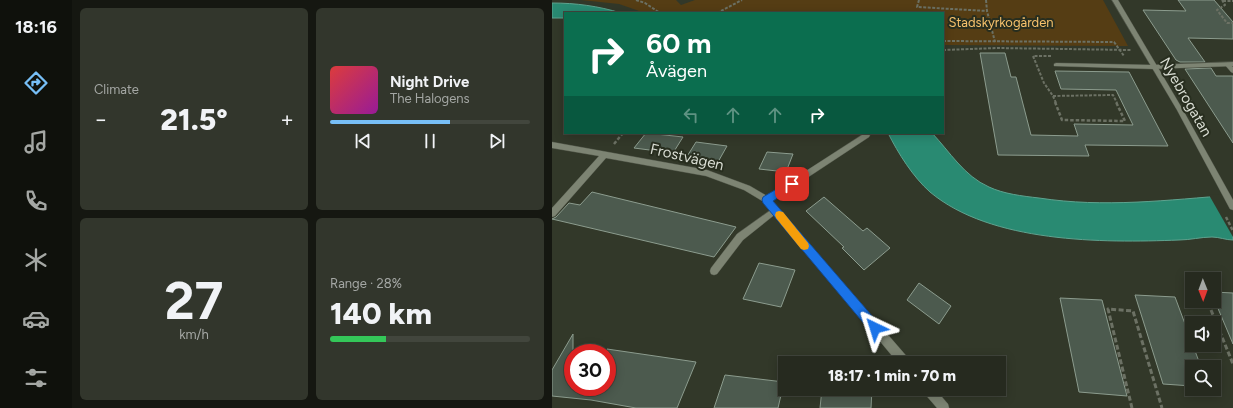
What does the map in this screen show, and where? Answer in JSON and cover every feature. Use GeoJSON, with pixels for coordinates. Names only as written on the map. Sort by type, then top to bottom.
{"type":"FeatureCollection","features":[{"type":"Feature","properties":{"kind":"street","name":"Nyebrogatan"},"geometry":{"type":"LineString","coordinates":[[1114,0],[1180,110],[1233,207]]}},
{"type":"Feature","properties":{"kind":"street"},"geometry":{"type":"LineString","coordinates":[[1056,66],[1153,67],[1230,65],[1233,71]]}},
{"type":"Feature","properties":{"kind":"street"},"geometry":{"type":"LineString","coordinates":[[766,200],[867,135]]}},
{"type":"Feature","properties":{"kind":"street","name":"Frostvägen"},"geometry":{"type":"LineString","coordinates":[[552,145],[707,173],[747,188],[766,200],[899,356]]}},
{"type":"Feature","properties":{"kind":"street"},"geometry":{"type":"LineString","coordinates":[[552,214],[604,155]]}},
{"type":"Feature","properties":{"kind":"street"},"geometry":{"type":"LineString","coordinates":[[714,271],[740,237],[775,210]]}},
{"type":"Feature","properties":{"kind":"street"},"geometry":{"type":"LineString","coordinates":[[934,396],[944,408]]}},
{"type":"Feature","properties":{"kind":"path"},"geometry":{"type":"LineString","coordinates":[[636,0],[645,3],[658,12]]}},
{"type":"Feature","properties":{"kind":"path"},"geometry":{"type":"LineString","coordinates":[[718,12],[742,0]]}},
{"type":"Feature","properties":{"kind":"path"},"geometry":{"type":"LineString","coordinates":[[919,0],[917,6],[987,11]]}},
{"type":"Feature","properties":{"kind":"path"},"geometry":{"type":"LineString","coordinates":[[986,0],[987,11],[995,42]]}},
{"type":"Feature","properties":{"kind":"path"},"geometry":{"type":"LineString","coordinates":[[1233,1],[1222,1],[1224,5],[1217,10],[1227,23],[1233,23]]}},
{"type":"Feature","properties":{"kind":"path"},"geometry":{"type":"LineString","coordinates":[[944,41],[1114,42],[1131,67]]}},
{"type":"Feature","properties":{"kind":"path"},"geometry":{"type":"LineString","coordinates":[[944,50],[997,48],[1131,50],[1130,48],[1142,48]]}},
{"type":"Feature","properties":{"kind":"path"},"geometry":{"type":"LineString","coordinates":[[1053,96],[1113,95],[1125,121],[1062,120],[1053,96],[1044,83],[1033,56],[1056,56]]}},
{"type":"Feature","properties":{"kind":"path"},"geometry":{"type":"LineString","coordinates":[[1132,408],[1108,309],[1133,311],[1162,408]]}},
{"type":"Feature","properties":{"kind":"path"},"geometry":{"type":"LineString","coordinates":[[1211,310],[1233,364]]}},
{"type":"Feature","properties":{"kind":"green space","name":"Stadskyrkogården"},"geometry":{"type":"Polygon","coordinates":[[[581,0],[676,0],[681,5],[695,0],[1103,0],[1128,46],[944,45],[944,12],[642,12],[619,4],[581,0]]]}},
{"type":"Feature","properties":{"kind":"water"},"geometry":{"type":"Polygon","coordinates":[[[552,3],[587,5],[618,12],[564,12],[564,18],[552,18],[552,3]]]}},
{"type":"Feature","properties":{"kind":"water"},"geometry":{"type":"Polygon","coordinates":[[[888,134],[933,134],[972,177],[989,187],[1026,196],[1063,201],[1112,203],[1233,195],[1233,240],[1204,237],[1183,240],[1149,241],[1082,240],[1015,230],[984,221],[955,209],[930,192],[906,164],[888,134]]]}},
{"type":"Feature","properties":{"kind":"pier"},"geometry":{"type":"Polygon","coordinates":[[[1233,193],[1233,237],[1209,195],[1233,193]]]}},
{"type":"Feature","properties":{"kind":"building"},"geometry":{"type":"Polygon","coordinates":[[[1178,0],[1214,0],[1233,22],[1233,39],[1188,38],[1205,62],[1180,62],[1176,60],[1143,10],[1186,11],[1178,0]]]}},
{"type":"Feature","properties":{"kind":"building"},"geometry":{"type":"Polygon","coordinates":[[[980,53],[1005,53],[1011,77],[1016,77],[1031,135],[1078,136],[1074,124],[1133,125],[1116,90],[1061,89],[1055,71],[1129,72],[1168,146],[1085,145],[1089,156],[998,155],[980,53]]]}},
{"type":"Feature","properties":{"kind":"building"},"geometry":{"type":"Polygon","coordinates":[[[1211,68],[1216,76],[1233,76],[1233,143],[1185,69],[1211,68]]]}},
{"type":"Feature","properties":{"kind":"building"},"geometry":{"type":"Polygon","coordinates":[[[645,134],[683,137],[673,153],[634,148],[645,134]]]}},
{"type":"Feature","properties":{"kind":"building"},"geometry":{"type":"Polygon","coordinates":[[[696,142],[727,146],[718,162],[686,158],[696,142]]]}},
{"type":"Feature","properties":{"kind":"building"},"geometry":{"type":"Polygon","coordinates":[[[767,152],[793,154],[786,172],[759,169],[767,152]]]}},
{"type":"Feature","properties":{"kind":"building"},"geometry":{"type":"Polygon","coordinates":[[[592,192],[736,227],[714,257],[552,219],[556,217],[569,203],[580,205],[592,192]]]}},
{"type":"Feature","properties":{"kind":"building"},"geometry":{"type":"Polygon","coordinates":[[[824,197],[863,231],[867,228],[890,248],[864,270],[842,248],[844,247],[806,211],[824,197]]]}},
{"type":"Feature","properties":{"kind":"building"},"geometry":{"type":"Polygon","coordinates":[[[759,263],[795,270],[781,307],[743,299],[759,263]]]}},
{"type":"Feature","properties":{"kind":"building"},"geometry":{"type":"Polygon","coordinates":[[[919,283],[951,306],[939,324],[907,300],[919,283]]]}},
{"type":"Feature","properties":{"kind":"building"},"geometry":{"type":"Polygon","coordinates":[[[1221,292],[1233,293],[1233,344],[1218,308],[1221,308],[1221,292]]]}},
{"type":"Feature","properties":{"kind":"building"},"geometry":{"type":"Polygon","coordinates":[[[1135,295],[1175,297],[1185,324],[1185,352],[1195,352],[1198,360],[1185,360],[1185,386],[1163,384],[1135,295]]]}},
{"type":"Feature","properties":{"kind":"building"},"geometry":{"type":"Polygon","coordinates":[[[1060,298],[1102,300],[1127,396],[1079,392],[1060,298]]]}},
{"type":"Feature","properties":{"kind":"building"},"geometry":{"type":"Polygon","coordinates":[[[573,334],[573,344],[567,344],[573,334]]]}},
{"type":"Feature","properties":{"kind":"building"},"geometry":{"type":"Polygon","coordinates":[[[564,349],[564,396],[616,396],[616,350],[696,362],[677,408],[636,408],[591,400],[552,396],[552,370],[564,349]]]}},
{"type":"Feature","properties":{"kind":"building"},"geometry":{"type":"Polygon","coordinates":[[[725,375],[778,381],[778,396],[781,396],[778,408],[714,408],[725,375]]]}},
{"type":"Feature","properties":{"kind":"building"},"geometry":{"type":"Polygon","coordinates":[[[821,396],[872,396],[871,408],[820,408],[821,396]]]}},
{"type":"Feature","properties":{"kind":"slow traffic"},"geometry":{"type":"LineString","coordinates":[[779,215],[804,246]]}},
{"type":"Feature","properties":{"kind":"route"},"geometry":{"type":"LineString","coordinates":[[792,184],[766,200],[875,328]]}}]}
